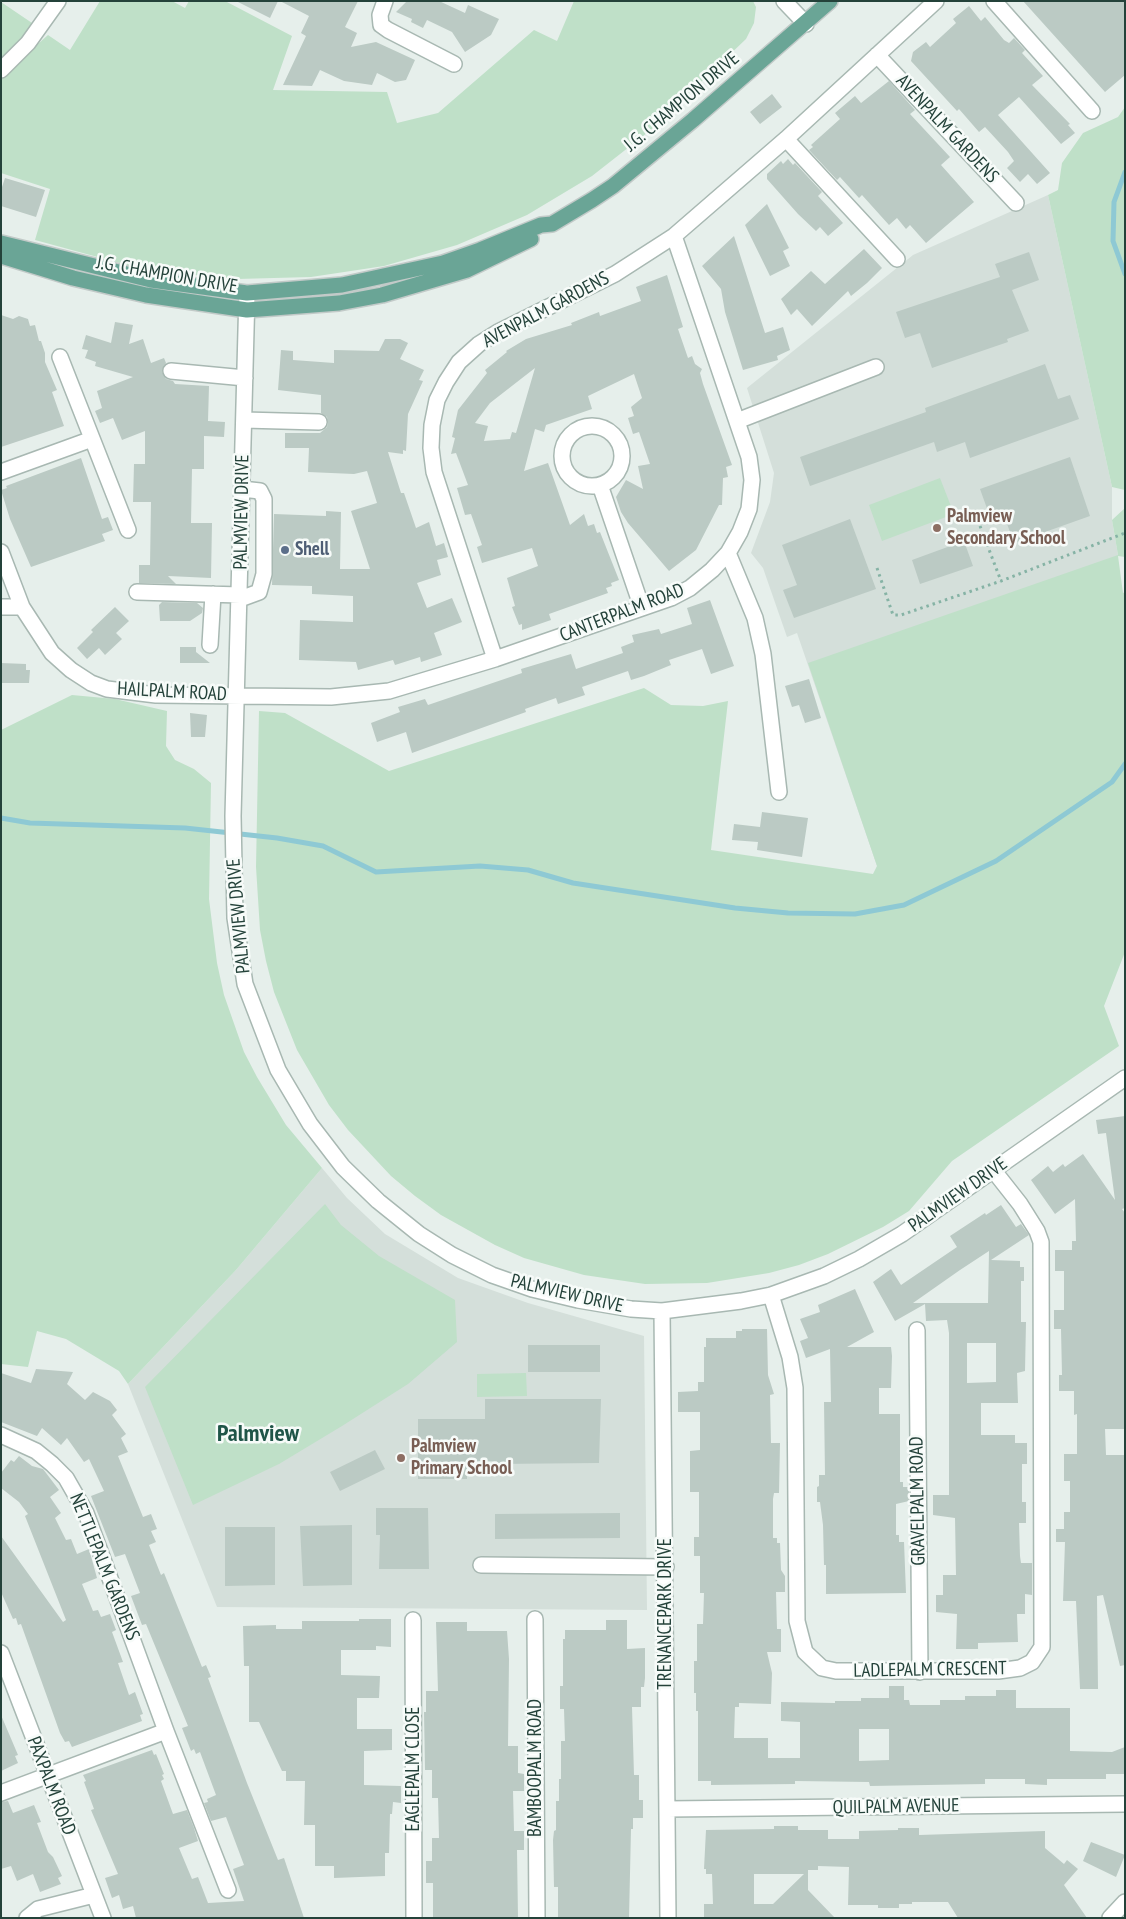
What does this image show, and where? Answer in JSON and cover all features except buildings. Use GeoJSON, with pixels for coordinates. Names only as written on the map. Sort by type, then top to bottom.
{"type":"FeatureCollection","features":[{"type":"Feature","properties":{"kind":"main road","name":"J.G. CHAMPION DRIVE"},"geometry":{"type":"LineString","coordinates":[[1,256],[73,278],[146,295],[247,310],[339,303],[382,296],[416,286],[466,270],[500,255],[547,231],[552,224],[613,186],[806,24],[830,1]]}},
{"type":"Feature","properties":{"kind":"main road","name":"J.G. CHAMPION DRIVE"},"geometry":{"type":"LineString","coordinates":[[1,244],[151,280],[248,293],[310,289],[379,278],[443,263],[540,225],[552,224]]}},
{"type":"Feature","properties":{"kind":"street"},"geometry":{"type":"LineString","coordinates":[[1,70],[28,44],[58,1]]}},
{"type":"Feature","properties":{"kind":"street"},"geometry":{"type":"LineString","coordinates":[[385,1],[380,15],[381,25],[454,64]]}},
{"type":"Feature","properties":{"kind":"street"},"geometry":{"type":"LineString","coordinates":[[784,1],[806,24]]}},
{"type":"Feature","properties":{"kind":"street","name":"AVENPALM GARDENS"},"geometry":{"type":"LineString","coordinates":[[495,659],[434,472],[431,448],[432,425],[437,400],[459,362],[479,344],[498,332],[615,274],[674,236],[786,139],[936,1]]}},
{"type":"Feature","properties":{"kind":"street"},"geometry":{"type":"LineString","coordinates":[[994,1],[1092,111]]}},
{"type":"Feature","properties":{"kind":"street","name":"AVENPALM GARDENS"},"geometry":{"type":"LineString","coordinates":[[877,55],[1016,203]]}},
{"type":"Feature","properties":{"kind":"street"},"geometry":{"type":"LineString","coordinates":[[786,139],[897,259]]}},
{"type":"Feature","properties":{"kind":"street","name":"CANTERPALM ROAD"},"geometry":{"type":"LineString","coordinates":[[238,695],[330,697],[364,695],[407,686],[495,659],[671,598],[690,588],[712,570],[728,553],[740,532],[748,509],[752,480],[749,457],[674,236]]}},
{"type":"Feature","properties":{"kind":"street","name":"PALMVIEW DRIVE"},"geometry":{"type":"LineString","coordinates":[[248,293],[238,695],[233,816],[235,918],[245,984],[278,1070],[310,1124],[343,1167],[378,1201],[419,1234],[452,1255],[492,1275],[532,1289],[578,1300],[631,1309],[662,1311],[771,1296],[859,1259],[902,1234],[1125,1078]]}},
{"type":"Feature","properties":{"kind":"street"},"geometry":{"type":"LineString","coordinates":[[60,357],[128,530]]}},
{"type":"Feature","properties":{"kind":"street"},"geometry":{"type":"LineString","coordinates":[[737,421],[876,367]]}},
{"type":"Feature","properties":{"kind":"street"},"geometry":{"type":"LineString","coordinates":[[171,371],[245,378]]}},
{"type":"Feature","properties":{"kind":"street"},"geometry":{"type":"LineString","coordinates":[[244,420],[319,422]]}},
{"type":"Feature","properties":{"kind":"street"},"geometry":{"type":"LineString","coordinates":[[590,425],[600,426],[616,437],[622,456],[621,466],[616,474],[600,485],[589,486],[571,478],[562,460],[562,450],[566,441],[580,428],[590,425]]}},
{"type":"Feature","properties":{"kind":"street"},"geometry":{"type":"LineString","coordinates":[[1,472],[92,438]]}},
{"type":"Feature","properties":{"kind":"street"},"geometry":{"type":"LineString","coordinates":[[600,485],[642,608]]}},
{"type":"Feature","properties":{"kind":"street"},"geometry":{"type":"LineString","coordinates":[[138,592],[213,594],[240,597],[259,592],[264,574],[264,499],[260,491],[242,489]]}},
{"type":"Feature","properties":{"kind":"street","name":"HAILPALM ROAD"},"geometry":{"type":"LineString","coordinates":[[1,552],[22,607],[52,654],[71,670],[91,683],[107,689],[139,694],[238,695]]}},
{"type":"Feature","properties":{"kind":"street"},"geometry":{"type":"LineString","coordinates":[[728,553],[755,618],[761,645],[779,792]]}},
{"type":"Feature","properties":{"kind":"street"},"geometry":{"type":"LineString","coordinates":[[210,645],[213,594]]}},
{"type":"Feature","properties":{"kind":"street"},"geometry":{"type":"LineString","coordinates":[[1,607],[22,607]]}},
{"type":"Feature","properties":{"kind":"street","name":"LADLEPALM CRESCENT"},"geometry":{"type":"LineString","coordinates":[[771,1296],[790,1356],[795,1388],[797,1621],[805,1652],[822,1668],[836,1671],[998,1671],[1020,1668],[1032,1662],[1042,1647],[1041,1242],[1037,1231],[1025,1212],[994,1171]]}},
{"type":"Feature","properties":{"kind":"street","name":"TRENANCEPARK DRIVE"},"geometry":{"type":"LineString","coordinates":[[662,1311],[668,1918]]}},
{"type":"Feature","properties":{"kind":"street","name":"GRAVELPALM ROAD"},"geometry":{"type":"LineString","coordinates":[[916,1330],[920,1672]]}},
{"type":"Feature","properties":{"kind":"street","name":"NETTLEPALM GARDENS"},"geometry":{"type":"LineString","coordinates":[[1,1435],[36,1451],[66,1478],[86,1513],[166,1731],[228,1890]]}},
{"type":"Feature","properties":{"kind":"street"},"geometry":{"type":"LineString","coordinates":[[481,1565],[666,1567]]}},
{"type":"Feature","properties":{"kind":"street","name":"BAMBOOPALM ROAD"},"geometry":{"type":"LineString","coordinates":[[535,1619],[538,1918]]}},
{"type":"Feature","properties":{"kind":"street","name":"EAGLEPALM CLOSE"},"geometry":{"type":"LineString","coordinates":[[412,1620],[414,1918]]}},
{"type":"Feature","properties":{"kind":"street","name":"PAXPALM ROAD"},"geometry":{"type":"LineString","coordinates":[[3,1660],[103,1918]]}},
{"type":"Feature","properties":{"kind":"street"},"geometry":{"type":"LineString","coordinates":[[1,1793],[166,1731]]}},
{"type":"Feature","properties":{"kind":"street","name":"QUILPALM AVENUE"},"geometry":{"type":"LineString","coordinates":[[667,1809],[1125,1804]]}},
{"type":"Feature","properties":{"kind":"street"},"geometry":{"type":"LineString","coordinates":[[27,1918],[38,1909],[94,1895]]}},
{"type":"Feature","properties":{"kind":"street"},"geometry":{"type":"LineString","coordinates":[[1110,1918],[1125,1902]]}},
{"type":"Feature","properties":{"kind":"path"},"geometry":{"type":"LineString","coordinates":[[980,526],[1001,581]]}},
{"type":"Feature","properties":{"kind":"path"},"geometry":{"type":"LineString","coordinates":[[877,568],[893,615],[901,615],[1001,581],[1125,533]]}},
{"type":"Feature","properties":{"kind":"shaded area","name":"Palmview Secondary School"},"geometry":{"type":"Polygon","coordinates":[[[1048,195],[1112,487],[1112,520],[1118,555],[877,866],[797,633],[787,637],[763,568],[751,553],[770,502],[774,473],[747,388],[913,255],[1048,195]]]}},
{"type":"Feature","properties":{"kind":"shaded area","name":"Palmview Primary School"},"geometry":{"type":"Polygon","coordinates":[[[322,1168],[347,1198],[385,1234],[458,1278],[528,1303],[644,1336],[647,1610],[217,1607],[128,1384],[236,1270],[322,1168]]]}},
{"type":"Feature","properties":{"kind":"green space"},"geometry":{"type":"Polygon","coordinates":[[[100,1],[172,1],[185,8],[189,1],[225,1],[292,36],[273,90],[387,92],[397,123],[438,113],[534,30],[557,41],[574,1],[753,1],[756,7],[754,23],[746,39],[652,129],[592,176],[527,215],[457,245],[384,266],[311,277],[237,279],[163,272],[127,265],[35,240],[50,189],[1,173],[1,77],[48,35],[70,50],[100,1]]]}},
{"type":"Feature","properties":{"kind":"green space"},"geometry":{"type":"Polygon","coordinates":[[[1,2],[35,25],[1,59],[1,2]]]}},
{"type":"Feature","properties":{"kind":"green space"},"geometry":{"type":"Polygon","coordinates":[[[1125,107],[1125,490],[1112,487],[1048,195],[1058,190],[1062,163],[1083,133],[1118,117],[1125,107]]]}},
{"type":"Feature","properties":{"kind":"green space"},"geometry":{"type":"Polygon","coordinates":[[[940,478],[954,514],[882,541],[869,505],[940,478]]]}},
{"type":"Feature","properties":{"kind":"green space"},"geometry":{"type":"Polygon","coordinates":[[[1125,508],[1125,557],[1118,556],[1123,593],[1125,592],[1125,952],[1104,1006],[1119,1046],[952,1161],[909,1211],[883,1227],[828,1254],[799,1265],[769,1273],[707,1283],[645,1284],[584,1275],[524,1258],[495,1245],[441,1215],[391,1176],[348,1130],[329,1105],[297,1050],[274,992],[266,961],[260,930],[256,867],[259,711],[285,713],[389,771],[644,688],[671,705],[703,706],[728,701],[711,850],[873,874],[877,866],[808,663],[1118,555],[1112,520],[1125,508]]]}},
{"type":"Feature","properties":{"kind":"green space"},"geometry":{"type":"Polygon","coordinates":[[[72,695],[115,699],[167,711],[166,746],[175,760],[194,769],[211,783],[209,899],[217,963],[224,995],[244,1052],[257,1077],[286,1125],[322,1168],[236,1270],[128,1384],[119,1371],[66,1339],[37,1331],[28,1367],[1,1364],[1,730],[72,695]]]}},
{"type":"Feature","properties":{"kind":"green space"},"geometry":{"type":"Polygon","coordinates":[[[325,1204],[341,1225],[379,1256],[455,1300],[457,1342],[408,1384],[342,1426],[279,1464],[193,1505],[145,1387],[325,1204]]]}},
{"type":"Feature","properties":{"kind":"green space"},"geometry":{"type":"Polygon","coordinates":[[[526,1373],[527,1396],[477,1397],[477,1374],[526,1373]]]}},
{"type":"Feature","properties":{"kind":"waterway"},"geometry":{"type":"LineString","coordinates":[[1125,172],[1114,202],[1113,241],[1125,274]]}},
{"type":"Feature","properties":{"kind":"waterway"},"geometry":{"type":"LineString","coordinates":[[1,818],[30,823],[185,828],[277,838],[323,846],[376,872],[480,866],[528,870],[573,883],[735,908],[788,913],[855,914],[904,905],[996,861],[1112,782],[1125,764]]}},
{"type":"Feature","properties":{"kind":"place","name":"Palmview Secondary School"},"geometry":{"type":"Point","coordinates":[937,528]}},
{"type":"Feature","properties":{"kind":"place","name":"Shell"},"geometry":{"type":"Point","coordinates":[285,550]}},
{"type":"Feature","properties":{"kind":"place","name":"Palmview Primary School"},"geometry":{"type":"Point","coordinates":[401,1458]}},
{"type":"Feature","properties":{"kind":"district","name":"Palmview"},"geometry":{"type":"Point","coordinates":[258,1434]}}]}
